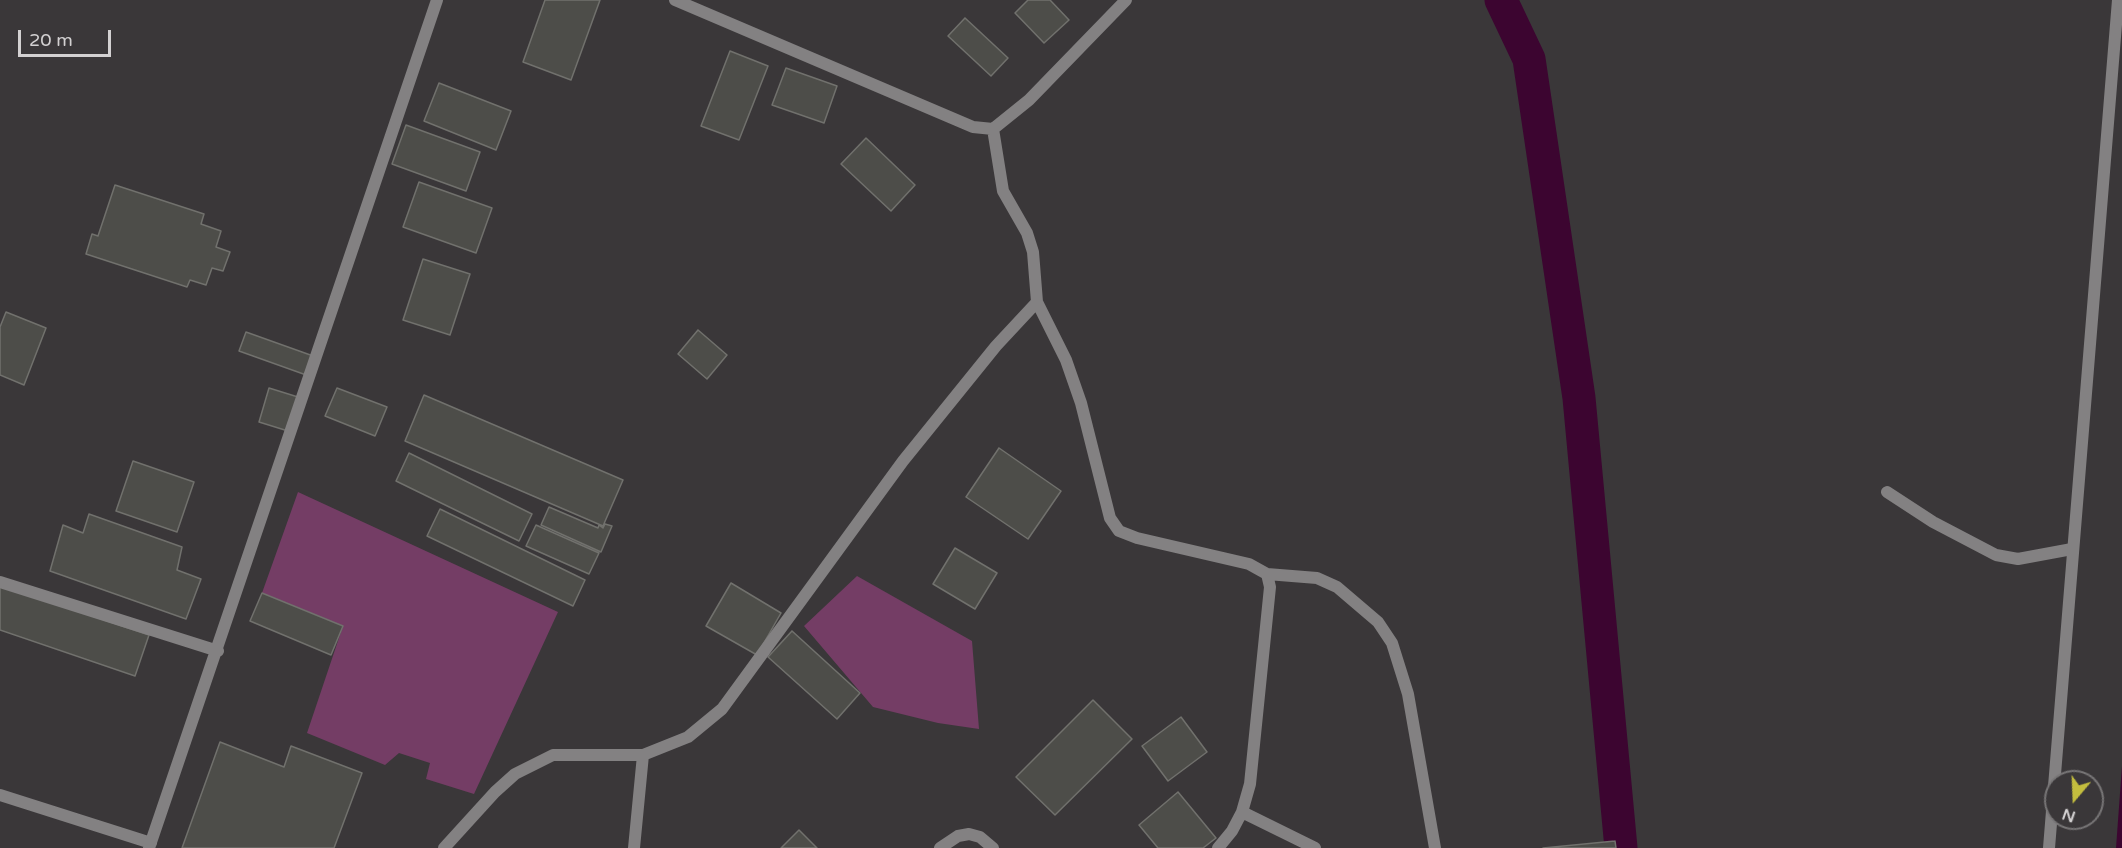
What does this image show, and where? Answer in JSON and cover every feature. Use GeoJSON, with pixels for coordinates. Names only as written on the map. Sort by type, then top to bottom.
{"type":"FeatureCollection","features":[{"type":"Feature","properties":{"kind":"street"},"geometry":{"type":"LineString","coordinates":[[0,795],[150,846],[437,0]]}},
{"type":"Feature","properties":{"kind":"street"},"geometry":{"type":"LineString","coordinates":[[675,0],[973,127],[993,129],[1029,100],[1126,0]]}},
{"type":"Feature","properties":{"kind":"street"},"geometry":{"type":"LineString","coordinates":[[2049,848],[2118,0]]}},
{"type":"Feature","properties":{"kind":"street"},"geometry":{"type":"LineString","coordinates":[[993,129],[1003,191],[1027,233],[1033,252],[1037,302],[1065,360],[1081,403],[1110,518],[1119,531],[1137,538],[1250,564],[1268,574],[1317,578],[1337,586],[1378,622],[1392,643],[1408,694],[1435,848]]}},
{"type":"Feature","properties":{"kind":"street"},"geometry":{"type":"LineString","coordinates":[[444,848],[495,792],[515,774],[553,755],[642,755],[688,737],[722,709],[903,461],[996,346],[1037,302]]}},
{"type":"Feature","properties":{"kind":"street"},"geometry":{"type":"LineString","coordinates":[[1887,492],[1933,522],[1996,555],[2018,559],[2072,549]]}},
{"type":"Feature","properties":{"kind":"street"},"geometry":{"type":"LineString","coordinates":[[1218,848],[1232,831],[1242,812],[1250,784],[1270,587],[1268,574]]}},
{"type":"Feature","properties":{"kind":"street"},"geometry":{"type":"LineString","coordinates":[[0,582],[218,651]]}},
{"type":"Feature","properties":{"kind":"street"},"geometry":{"type":"LineString","coordinates":[[634,848],[642,755]]}},
{"type":"Feature","properties":{"kind":"street"},"geometry":{"type":"LineString","coordinates":[[1242,812],[1315,848]]}},
{"type":"Feature","properties":{"kind":"street"},"geometry":{"type":"LineString","coordinates":[[940,848],[958,836],[969,834],[980,837],[993,848]]}},
{"type":"Feature","properties":{"kind":"shaded area"},"geometry":{"type":"Polygon","coordinates":[[[298,492],[558,612],[474,794],[426,779],[430,763],[399,753],[385,765],[307,733],[343,626],[262,593],[298,492]]]}},
{"type":"Feature","properties":{"kind":"shaded area"},"geometry":{"type":"Polygon","coordinates":[[[857,576],[972,641],[979,729],[938,723],[873,707],[804,626],[857,576]]]}},
{"type":"Feature","properties":{"kind":"shaded area"},"geometry":{"type":"Polygon","coordinates":[[[2122,766],[2122,848],[2116,848],[2122,766]]]}},
{"type":"Feature","properties":{"kind":"building"},"geometry":{"type":"Polygon","coordinates":[[[545,0],[600,0],[571,80],[523,62],[545,0]]]}},
{"type":"Feature","properties":{"kind":"building"},"geometry":{"type":"Polygon","coordinates":[[[1028,0],[1050,0],[1069,20],[1044,43],[1015,13],[1028,0]]]}},
{"type":"Feature","properties":{"kind":"building"},"geometry":{"type":"Polygon","coordinates":[[[965,18],[1008,58],[991,76],[948,36],[965,18]]]}},
{"type":"Feature","properties":{"kind":"building"},"geometry":{"type":"Polygon","coordinates":[[[730,51],[768,66],[739,140],[701,126],[730,51]]]}},
{"type":"Feature","properties":{"kind":"building"},"geometry":{"type":"Polygon","coordinates":[[[786,68],[837,86],[824,123],[772,105],[786,68]]]}},
{"type":"Feature","properties":{"kind":"building"},"geometry":{"type":"Polygon","coordinates":[[[439,83],[511,111],[496,150],[424,121],[439,83]]]}},
{"type":"Feature","properties":{"kind":"building"},"geometry":{"type":"Polygon","coordinates":[[[406,125],[480,152],[466,191],[392,164],[406,125]]]}},
{"type":"Feature","properties":{"kind":"building"},"geometry":{"type":"Polygon","coordinates":[[[866,138],[915,185],[891,211],[841,164],[866,138]]]}},
{"type":"Feature","properties":{"kind":"building"},"geometry":{"type":"Polygon","coordinates":[[[419,182],[492,208],[476,253],[403,227],[419,182]]]}},
{"type":"Feature","properties":{"kind":"building"},"geometry":{"type":"Polygon","coordinates":[[[115,185],[204,214],[201,224],[221,231],[216,247],[230,252],[223,271],[212,268],[206,285],[190,280],[187,287],[86,254],[92,234],[98,236],[115,185]]]}},
{"type":"Feature","properties":{"kind":"building"},"geometry":{"type":"Polygon","coordinates":[[[423,259],[470,274],[450,335],[403,320],[423,259]]]}},
{"type":"Feature","properties":{"kind":"building"},"geometry":{"type":"Polygon","coordinates":[[[6,312],[46,328],[24,385],[0,375],[0,327],[6,312]]]}},
{"type":"Feature","properties":{"kind":"building"},"geometry":{"type":"Polygon","coordinates":[[[698,330],[727,355],[707,379],[678,354],[698,330]]]}},
{"type":"Feature","properties":{"kind":"building"},"geometry":{"type":"Polygon","coordinates":[[[246,332],[316,357],[309,376],[239,351],[246,332]]]}},
{"type":"Feature","properties":{"kind":"building"},"geometry":{"type":"Polygon","coordinates":[[[269,388],[298,397],[288,431],[259,422],[269,388]]]}},
{"type":"Feature","properties":{"kind":"building"},"geometry":{"type":"Polygon","coordinates":[[[337,388],[387,407],[375,436],[325,416],[337,388]]]}},
{"type":"Feature","properties":{"kind":"building"},"geometry":{"type":"Polygon","coordinates":[[[424,395],[623,480],[603,526],[405,441],[424,395]]]}},
{"type":"Feature","properties":{"kind":"building"},"geometry":{"type":"Polygon","coordinates":[[[999,448],[1061,491],[1028,539],[966,497],[999,448]]]}},
{"type":"Feature","properties":{"kind":"building"},"geometry":{"type":"Polygon","coordinates":[[[409,453],[532,514],[519,541],[396,481],[409,453]]]}},
{"type":"Feature","properties":{"kind":"building"},"geometry":{"type":"Polygon","coordinates":[[[133,461],[194,482],[177,532],[116,511],[133,461]]]}},
{"type":"Feature","properties":{"kind":"building"},"geometry":{"type":"Polygon","coordinates":[[[549,507],[598,528],[599,525],[603,528],[605,524],[612,526],[601,552],[541,525],[549,507]]]}},
{"type":"Feature","properties":{"kind":"building"},"geometry":{"type":"Polygon","coordinates":[[[440,509],[585,580],[573,606],[427,536],[440,509]]]}},
{"type":"Feature","properties":{"kind":"building"},"geometry":{"type":"Polygon","coordinates":[[[89,514],[182,547],[177,570],[201,579],[186,619],[50,571],[63,525],[83,533],[89,514]]]}},
{"type":"Feature","properties":{"kind":"building"},"geometry":{"type":"Polygon","coordinates":[[[536,525],[599,553],[589,574],[526,546],[536,525]]]}},
{"type":"Feature","properties":{"kind":"building"},"geometry":{"type":"Polygon","coordinates":[[[955,548],[997,573],[975,609],[933,584],[955,548]]]}},
{"type":"Feature","properties":{"kind":"building"},"geometry":{"type":"Polygon","coordinates":[[[731,583],[781,613],[757,655],[706,626],[731,583]]]}},
{"type":"Feature","properties":{"kind":"building"},"geometry":{"type":"Polygon","coordinates":[[[0,585],[149,635],[135,676],[0,630],[0,585]]]}},
{"type":"Feature","properties":{"kind":"building"},"geometry":{"type":"Polygon","coordinates":[[[262,593],[343,626],[331,655],[250,621],[262,593]]]}},
{"type":"Feature","properties":{"kind":"building"},"geometry":{"type":"Polygon","coordinates":[[[792,631],[860,693],[837,719],[768,657],[792,631]]]}},
{"type":"Feature","properties":{"kind":"building"},"geometry":{"type":"Polygon","coordinates":[[[1093,700],[1132,739],[1055,815],[1016,777],[1093,700]]]}},
{"type":"Feature","properties":{"kind":"building"},"geometry":{"type":"Polygon","coordinates":[[[1181,717],[1207,752],[1168,781],[1142,746],[1181,717]]]}},
{"type":"Feature","properties":{"kind":"building"},"geometry":{"type":"Polygon","coordinates":[[[220,742],[284,767],[291,746],[362,773],[334,848],[182,848],[220,742]]]}},
{"type":"Feature","properties":{"kind":"building"},"geometry":{"type":"Polygon","coordinates":[[[1178,792],[1216,838],[1203,848],[1158,848],[1139,825],[1178,792]]]}},
{"type":"Feature","properties":{"kind":"building"},"geometry":{"type":"Polygon","coordinates":[[[799,830],[817,848],[781,848],[799,830]]]}},
{"type":"Feature","properties":{"kind":"building"},"geometry":{"type":"Polygon","coordinates":[[[1615,841],[1616,848],[1543,848],[1615,841]]]}},
{"type":"Feature","properties":{"kind":"waterway"},"geometry":{"type":"LineString","coordinates":[[1501,0],[1529,59],[1579,398],[1621,848]]}}]}
